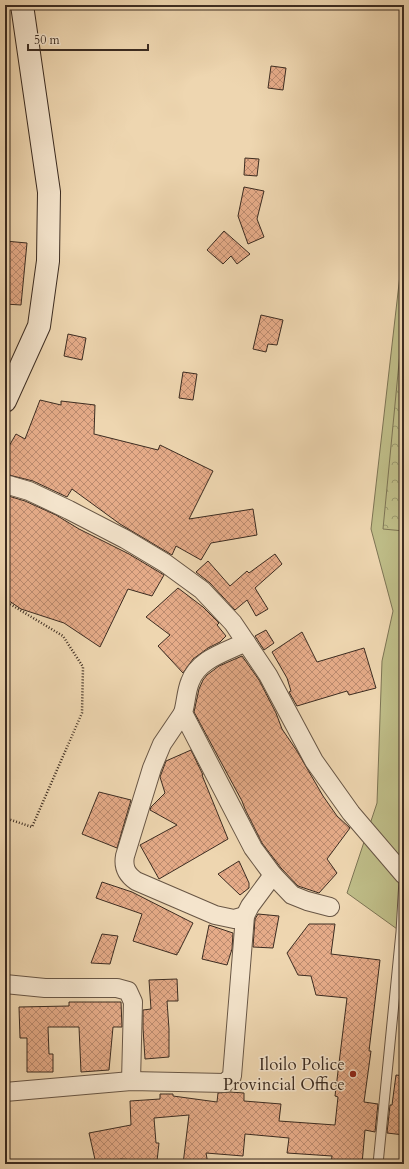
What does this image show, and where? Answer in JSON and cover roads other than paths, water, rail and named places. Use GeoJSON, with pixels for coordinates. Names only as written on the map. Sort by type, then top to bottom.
{"type":"FeatureCollection","features":[{"type":"Feature","properties":{"kind":"main road"},"geometry":{"type":"LineString","coordinates":[[5,401],[39,326],[48,261],[49,192],[22,5]]}},
{"type":"Feature","properties":{"kind":"street"},"geometry":{"type":"LineString","coordinates":[[5,484],[29,491],[70,510],[125,539],[165,563],[202,590],[233,623],[268,675],[314,761],[351,813],[404,875]]}},
{"type":"Feature","properties":{"kind":"street"},"geometry":{"type":"LineString","coordinates":[[245,916],[234,919],[206,912],[136,880],[130,876],[124,866],[125,856],[152,768],[162,744],[183,713],[190,682],[203,663],[246,642]]}},
{"type":"Feature","properties":{"kind":"street"},"geometry":{"type":"LineString","coordinates":[[183,713],[253,848],[273,875],[292,895],[307,901],[330,907]]}},
{"type":"Feature","properties":{"kind":"street"},"geometry":{"type":"LineString","coordinates":[[5,1092],[131,1081],[225,1083],[232,1076],[245,916],[250,906],[273,875]]}},
{"type":"Feature","properties":{"kind":"street"},"geometry":{"type":"LineString","coordinates":[[5,984],[45,988],[116,988],[128,991],[133,1002],[131,1081]]}},
{"type":"Feature","properties":{"kind":"lane"},"geometry":{"type":"LineString","coordinates":[[378,1164],[401,932],[404,880]]}},
{"type":"Feature","properties":{"kind":"place","name":"Iloilo Police Provincial Office"},"geometry":{"type":"Point","coordinates":[353,1074]}}]}
